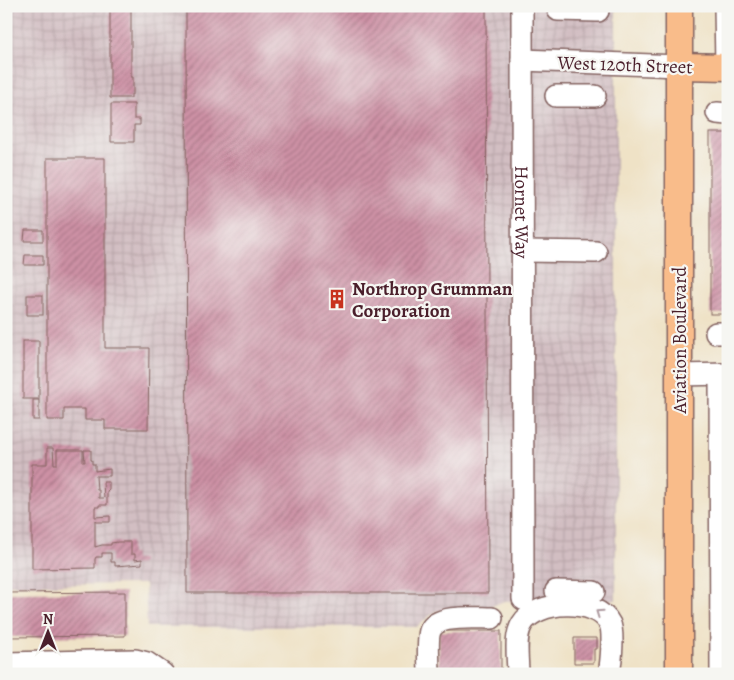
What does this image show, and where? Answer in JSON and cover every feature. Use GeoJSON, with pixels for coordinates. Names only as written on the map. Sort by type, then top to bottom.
{"type":"FeatureCollection","features":[{"type":"Feature","properties":{"kind":"main road","name":"Aviation Boulevard"},"geometry":{"type":"LineString","coordinates":[[679,6],[680,674]]}},
{"type":"Feature","properties":{"kind":"main road","name":"West 120th Street"},"geometry":{"type":"LineString","coordinates":[[679,66],[727,67]]}},
{"type":"Feature","properties":{"kind":"street","name":"Hornet Way"},"geometry":{"type":"LineString","coordinates":[[522,6],[524,599]]}},
{"type":"Feature","properties":{"kind":"street"},"geometry":{"type":"LineString","coordinates":[[558,6],[558,10],[598,11],[598,6]]}},
{"type":"Feature","properties":{"kind":"street"},"geometry":{"type":"LineString","coordinates":[[725,6],[727,67]]}},
{"type":"Feature","properties":{"kind":"street","name":"West 120th Street"},"geometry":{"type":"LineString","coordinates":[[522,60],[679,66]]}},
{"type":"Feature","properties":{"kind":"street"},"geometry":{"type":"LineString","coordinates":[[556,96],[595,96]]}},
{"type":"Feature","properties":{"kind":"street"},"geometry":{"type":"LineString","coordinates":[[523,251],[596,252]]}},
{"type":"Feature","properties":{"kind":"street"},"geometry":{"type":"LineString","coordinates":[[679,374],[724,374],[724,526],[721,674]]}},
{"type":"Feature","properties":{"kind":"street"},"geometry":{"type":"LineString","coordinates":[[556,591],[594,592]]}},
{"type":"Feature","properties":{"kind":"street"},"geometry":{"type":"LineString","coordinates":[[518,674],[518,634],[522,623],[537,610],[561,605],[589,607],[602,614],[611,625],[612,658],[609,674]]}},
{"type":"Feature","properties":{"kind":"street"},"geometry":{"type":"LineString","coordinates":[[429,674],[429,631],[434,624],[446,619],[492,618]]}},
{"type":"Feature","properties":{"kind":"street"},"geometry":{"type":"LineString","coordinates":[[6,663],[33,668],[135,660],[147,663],[163,674]]}},
{"type":"Feature","properties":{"kind":"shaded area"},"geometry":{"type":"Polygon","coordinates":[[[6,6],[616,6],[616,600],[504,601],[480,611],[436,611],[416,627],[147,627],[145,584],[6,585],[6,6]]]}},
{"type":"Feature","properties":{"kind":"building"},"geometry":{"type":"Polygon","coordinates":[[[110,6],[131,6],[131,77],[133,77],[133,94],[131,94],[131,98],[110,98],[110,6]]]}},
{"type":"Feature","properties":{"kind":"building","name":"Northrop Grumman Corporation"},"geometry":{"type":"Polygon","coordinates":[[[186,6],[486,6],[488,593],[187,593],[186,6]]]}},
{"type":"Feature","properties":{"kind":"building"},"geometry":{"type":"Polygon","coordinates":[[[111,104],[134,104],[134,119],[140,119],[140,125],[134,125],[134,142],[111,142],[111,104]]]}},
{"type":"Feature","properties":{"kind":"building"},"geometry":{"type":"Polygon","coordinates":[[[710,133],[728,133],[728,314],[710,314],[710,133]]]}},
{"type":"Feature","properties":{"kind":"building"},"geometry":{"type":"Polygon","coordinates":[[[47,158],[105,158],[105,348],[149,348],[148,429],[105,429],[105,420],[85,420],[85,409],[64,409],[64,420],[47,420],[47,158]]]}},
{"type":"Feature","properties":{"kind":"building"},"geometry":{"type":"Polygon","coordinates":[[[25,230],[43,230],[43,241],[24,241],[25,230]]]}},
{"type":"Feature","properties":{"kind":"building"},"geometry":{"type":"Polygon","coordinates":[[[25,255],[43,255],[43,265],[24,265],[25,255]]]}},
{"type":"Feature","properties":{"kind":"building"},"geometry":{"type":"Polygon","coordinates":[[[27,295],[43,295],[43,315],[27,315],[27,295]]]}},
{"type":"Feature","properties":{"kind":"building"},"geometry":{"type":"Polygon","coordinates":[[[23,341],[39,341],[39,399],[23,399],[23,341]]]}},
{"type":"Feature","properties":{"kind":"building"},"geometry":{"type":"Polygon","coordinates":[[[33,400],[39,400],[39,420],[33,420],[33,400]]]}},
{"type":"Feature","properties":{"kind":"building"},"geometry":{"type":"Polygon","coordinates":[[[47,448],[53,448],[54,464],[57,464],[57,450],[83,450],[83,462],[85,462],[84,450],[91,450],[91,460],[92,464],[95,464],[95,471],[110,469],[110,476],[96,476],[99,498],[104,498],[103,482],[109,482],[109,489],[107,491],[107,505],[95,507],[95,517],[110,516],[110,522],[96,522],[95,520],[95,547],[118,542],[131,542],[131,554],[135,554],[135,560],[142,559],[142,564],[115,566],[115,562],[111,562],[111,553],[102,553],[102,557],[96,557],[95,559],[95,568],[32,569],[32,464],[47,464],[47,448]]]}},
{"type":"Feature","properties":{"kind":"building"},"geometry":{"type":"Polygon","coordinates":[[[125,592],[125,636],[6,637],[6,593],[125,592]]]}},
{"type":"Feature","properties":{"kind":"building"},"geometry":{"type":"Polygon","coordinates":[[[439,631],[501,631],[501,674],[439,674],[439,631]]]}},
{"type":"Feature","properties":{"kind":"building"},"geometry":{"type":"Polygon","coordinates":[[[574,638],[597,638],[597,649],[594,649],[594,663],[574,663],[574,638]]]}},
{"type":"Feature","properties":{"kind":"place","name":"Northrop Grumman Corporation"},"geometry":{"type":"Point","coordinates":[337,299]}}]}
